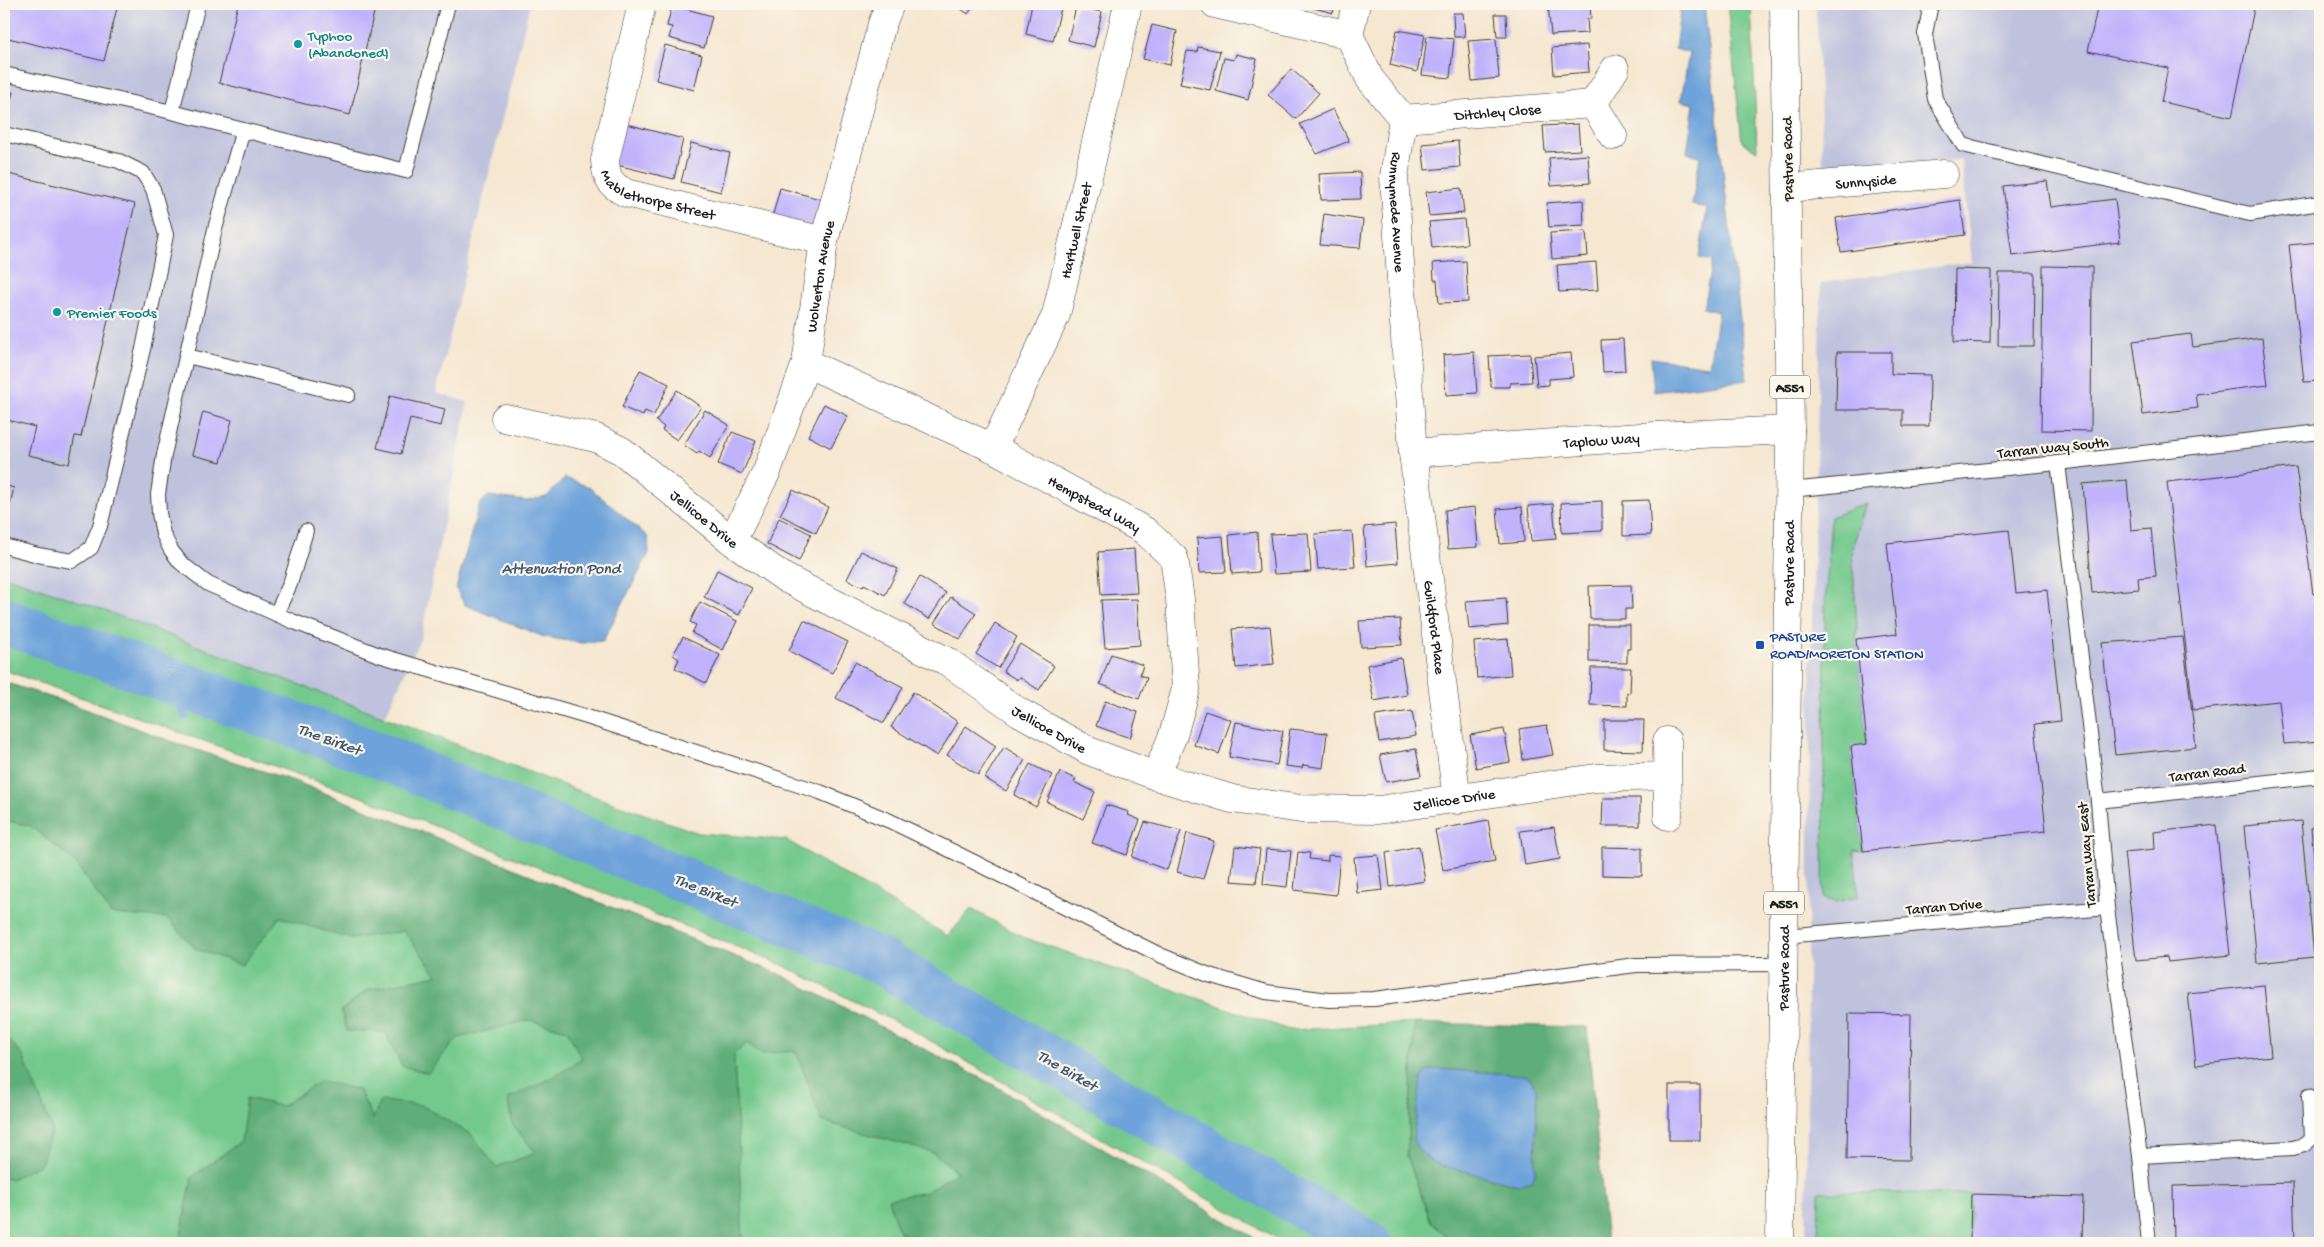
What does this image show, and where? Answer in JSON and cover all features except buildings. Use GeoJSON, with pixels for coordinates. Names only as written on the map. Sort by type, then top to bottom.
{"type":"FeatureCollection","features":[{"type":"Feature","properties":{"kind":"street","name":"Mablethorpe Street"},"geometry":{"type":"LineString","coordinates":[[642,4],[605,160],[606,175],[612,186],[626,193],[824,241]]}},
{"type":"Feature","properties":{"kind":"street","name":"Wolverton Avenue"},"geometry":{"type":"LineString","coordinates":[[732,541],[767,471],[806,363],[824,241],[882,24],[890,4]]}},
{"type":"Feature","properties":{"kind":"street","name":"Hartwell Street"},"geometry":{"type":"LineString","coordinates":[[993,448],[1056,315],[1128,4]]}},
{"type":"Feature","properties":{"kind":"street"},"geometry":{"type":"LineString","coordinates":[[1215,4],[1349,35]]}},
{"type":"Feature","properties":{"kind":"street"},"geometry":{"type":"LineString","coordinates":[[1356,4],[1349,35],[1370,79],[1404,119]]}},
{"type":"Feature","properties":{"kind":"street","name":"Pasture Road"},"geometry":{"type":"LineString","coordinates":[[1780,1243],[1790,490],[1784,4]]}},
{"type":"Feature","properties":{"kind":"street"},"geometry":{"type":"LineString","coordinates":[[1613,136],[1593,104],[1615,69]]}},
{"type":"Feature","properties":{"kind":"street","name":"Ditchley Close"},"geometry":{"type":"LineString","coordinates":[[1404,119],[1593,104]]}},
{"type":"Feature","properties":{"kind":"street","name":"Runnymede Avenue"},"geometry":{"type":"LineString","coordinates":[[1404,119],[1394,177],[1413,454]]}},
{"type":"Feature","properties":{"kind":"street","name":"Sunnyside"},"geometry":{"type":"LineString","coordinates":[[1787,188],[1944,174]]}},
{"type":"Feature","properties":{"kind":"street","name":"Hempstead Way"},"geometry":{"type":"LineString","coordinates":[[806,363],[993,448],[1146,531],[1174,558],[1180,599],[1186,689],[1173,735],[1156,776]]}},
{"type":"Feature","properties":{"kind":"street","name":"Jellicoe Drive"},"geometry":{"type":"LineString","coordinates":[[505,418],[596,438],[622,451],[732,541],[785,578],[948,662],[1020,712],[1089,751],[1156,776],[1232,799],[1301,809],[1378,810],[1457,800],[1596,778],[1666,776]]}},
{"type":"Feature","properties":{"kind":"street","name":"Taplow Way"},"geometry":{"type":"LineString","coordinates":[[1413,454],[1655,436],[1790,430]]}},
{"type":"Feature","properties":{"kind":"street","name":"Guildford Place"},"geometry":{"type":"LineString","coordinates":[[1413,454],[1457,800]]}},
{"type":"Feature","properties":{"kind":"street"},"geometry":{"type":"LineString","coordinates":[[1667,740],[1668,816]]}},
{"type":"Feature","properties":{"kind":"lane"},"geometry":{"type":"LineString","coordinates":[[172,112],[198,4]]}},
{"type":"Feature","properties":{"kind":"lane"},"geometry":{"type":"LineString","coordinates":[[4,74],[172,112],[406,172],[448,4]]}},
{"type":"Feature","properties":{"kind":"lane"},"geometry":{"type":"LineString","coordinates":[[1931,4],[1925,34],[1934,99],[1963,145],[2250,214],[2320,203]]}},
{"type":"Feature","properties":{"kind":"lane"},"geometry":{"type":"LineString","coordinates":[[243,130],[215,229],[160,480],[159,513],[163,534],[171,550],[194,575],[224,592],[379,654],[586,717],[820,792],[890,821],[1160,955],[1209,975],[1266,992],[1329,1000],[1374,999],[1636,965],[1784,964]]}},
{"type":"Feature","properties":{"kind":"lane"},"geometry":{"type":"LineString","coordinates":[[4,134],[119,161],[143,173],[153,189],[166,235],[143,349],[100,526],[91,548],[72,561],[4,546]]}},
{"type":"Feature","properties":{"kind":"lane"},"geometry":{"type":"LineString","coordinates":[[187,356],[348,395]]}},
{"type":"Feature","properties":{"kind":"lane","name":"Tarran Way South"},"geometry":{"type":"LineString","coordinates":[[1790,490],[2058,463],[2320,432]]}},
{"type":"Feature","properties":{"kind":"lane","name":"Tarran Way East"},"geometry":{"type":"LineString","coordinates":[[2058,463],[2098,801],[2107,908],[2140,1156],[2149,1243]]}},
{"type":"Feature","properties":{"kind":"lane"},"geometry":{"type":"LineString","coordinates":[[276,614],[290,584],[306,530]]}},
{"type":"Feature","properties":{"kind":"lane","name":"Tarran Road"},"geometry":{"type":"LineString","coordinates":[[2098,801],[2320,776]]}},
{"type":"Feature","properties":{"kind":"lane","name":"Tarran Drive"},"geometry":{"type":"LineString","coordinates":[[1784,936],[2107,908]]}},
{"type":"Feature","properties":{"kind":"lane"},"geometry":{"type":"LineString","coordinates":[[2140,1156],[2293,1148],[2304,1145],[2311,1139],[2309,1096]]}},
{"type":"Feature","properties":{"kind":"shaded area"},"geometry":{"type":"Polygon","coordinates":[[[4,4],[530,4],[436,393],[468,402],[421,637],[385,717],[87,604],[4,576],[4,4]]]}},
{"type":"Feature","properties":{"kind":"shaded area"},"geometry":{"type":"Polygon","coordinates":[[[1816,4],[2320,4],[2320,1243],[1806,1243],[1810,703],[1821,283],[1972,262],[1961,159],[1836,172],[1823,165],[1816,4]]]}},
{"type":"Feature","properties":{"kind":"green space"},"geometry":{"type":"Polygon","coordinates":[[[1727,4],[1751,4],[1757,151],[1742,142],[1727,4]]]}},
{"type":"Feature","properties":{"kind":"green space"},"geometry":{"type":"Polygon","coordinates":[[[1866,503],[1852,549],[1856,639],[1867,744],[1851,747],[1863,851],[1854,850],[1858,897],[1836,902],[1823,898],[1825,607],[1831,517],[1866,503]]]}},
{"type":"Feature","properties":{"kind":"green space"},"geometry":{"type":"Polygon","coordinates":[[[4,576],[87,604],[590,795],[699,833],[786,840],[948,936],[971,909],[1025,938],[1289,1030],[1415,1023],[1407,1156],[1431,1222],[1454,1243],[1285,1243],[915,1032],[782,965],[367,799],[4,670],[4,576]]]}},
{"type":"Feature","properties":{"kind":"green space"},"geometry":{"type":"Polygon","coordinates":[[[4,682],[77,706],[181,745],[294,781],[779,974],[992,1084],[1263,1243],[4,1243],[4,682]]]}},
{"type":"Feature","properties":{"kind":"green space"},"geometry":{"type":"Polygon","coordinates":[[[4,682],[77,706],[181,745],[294,781],[779,974],[992,1084],[1263,1243],[919,1243],[899,1232],[888,1199],[926,1192],[957,1172],[934,1153],[822,1121],[796,1051],[761,1054],[747,1043],[734,1054],[743,1243],[181,1243],[192,1177],[241,1141],[247,1098],[282,1106],[320,1081],[359,1090],[373,1119],[380,1101],[421,1105],[472,1135],[496,1167],[536,1153],[513,1125],[507,1099],[550,1079],[582,1059],[567,1030],[529,1020],[458,1038],[428,1073],[402,1066],[385,1032],[347,1031],[341,1011],[367,990],[437,975],[404,931],[350,939],[280,917],[242,965],[196,949],[167,918],[111,914],[75,862],[31,826],[4,820],[4,682]]]}},
{"type":"Feature","properties":{"kind":"green space"},"geometry":{"type":"Polygon","coordinates":[[[1415,1023],[1587,1027],[1607,1243],[1454,1243],[1431,1222],[1407,1156],[1415,1023]]]}},
{"type":"Feature","properties":{"kind":"green space"},"geometry":{"type":"Polygon","coordinates":[[[4,1034],[23,1056],[52,1129],[41,1164],[12,1179],[4,1177],[4,1034]]]}},
{"type":"Feature","properties":{"kind":"green space"},"geometry":{"type":"Polygon","coordinates":[[[1819,1192],[1971,1194],[1970,1243],[1818,1243],[1819,1192]]]}},
{"type":"Feature","properties":{"kind":"water"},"geometry":{"type":"Polygon","coordinates":[[[1681,4],[1704,4],[1747,380],[1654,392],[1651,358],[1709,366],[1718,312],[1703,308],[1712,261],[1699,258],[1707,208],[1692,205],[1700,156],[1687,153],[1694,104],[1681,101],[1689,53],[1675,49],[1681,4]]]}},
{"type":"Feature","properties":{"kind":"water","name":"Attenuation Pond"},"geometry":{"type":"Polygon","coordinates":[[[565,478],[589,487],[648,537],[649,553],[603,641],[582,643],[544,637],[465,605],[456,589],[479,505],[488,496],[527,501],[546,497],[565,478]]]}},
{"type":"Feature","properties":{"kind":"water"},"geometry":{"type":"Polygon","coordinates":[[[1436,1069],[1525,1075],[1531,1079],[1537,1090],[1535,1174],[1532,1181],[1518,1185],[1440,1165],[1431,1161],[1421,1152],[1413,1140],[1421,1079],[1427,1071],[1436,1069]]]}},
{"type":"Feature","properties":{"kind":"waterway","name":"The Birket"},"geometry":{"type":"LineString","coordinates":[[4,621],[365,750],[876,959],[1368,1243]]}},
{"type":"Feature","properties":{"kind":"waterway"},"geometry":{"type":"LineString","coordinates":[[173,681],[185,717]]}},
{"type":"Feature","properties":{"kind":"place","name":"Typhoo (Abandoned)"},"geometry":{"type":"Point","coordinates":[298,44]}},
{"type":"Feature","properties":{"kind":"place","name":"Premier Foods"},"geometry":{"type":"Point","coordinates":[57,312]}},
{"type":"Feature","properties":{"kind":"place","name":"PASTURE ROAD/MORETON STATION"},"geometry":{"type":"Point","coordinates":[1760,645]}}]}
